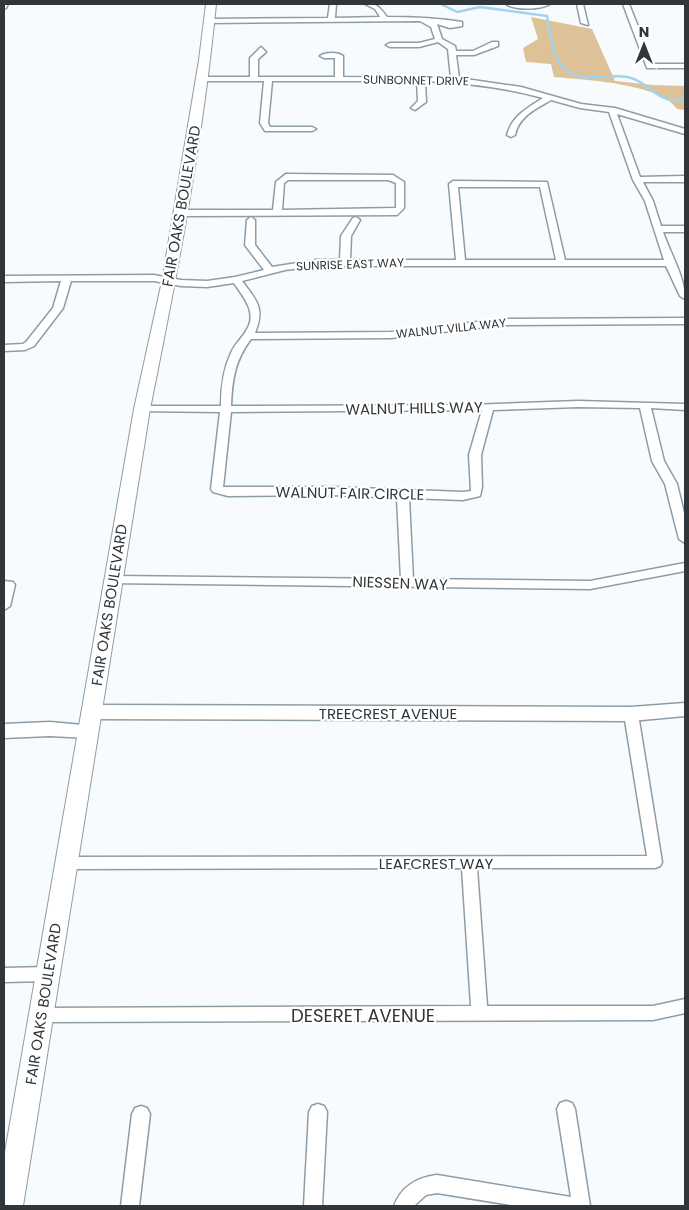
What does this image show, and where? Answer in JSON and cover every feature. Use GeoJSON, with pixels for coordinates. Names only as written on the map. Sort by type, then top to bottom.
{"type":"FeatureCollection","features":[{"type":"Feature","properties":{"kind":"main road","name":"FAIR OAKS BOULEVARD"},"geometry":{"type":"LineString","coordinates":[[9,1206],[142,409],[168,280],[210,21],[210,4]]}},
{"type":"Feature","properties":{"kind":"street"},"geometry":{"type":"LineString","coordinates":[[4,8],[5,4]]}},
{"type":"Feature","properties":{"kind":"street"},"geometry":{"type":"LineString","coordinates":[[331,19],[333,4]]}},
{"type":"Feature","properties":{"kind":"street"},"geometry":{"type":"LineString","coordinates":[[368,4],[377,8],[384,18]]}},
{"type":"Feature","properties":{"kind":"street"},"geometry":{"type":"LineString","coordinates":[[509,4],[547,4]]}},
{"type":"Feature","properties":{"kind":"street"},"geometry":{"type":"LineString","coordinates":[[580,4],[585,23]]}},
{"type":"Feature","properties":{"kind":"street"},"geometry":{"type":"LineString","coordinates":[[626,4],[650,66],[685,66]]}},
{"type":"Feature","properties":{"kind":"street"},"geometry":{"type":"LineString","coordinates":[[210,21],[415,18],[437,22],[440,40],[452,48],[454,53],[455,80]]}},
{"type":"Feature","properties":{"kind":"street"},"geometry":{"type":"LineString","coordinates":[[390,45],[419,45],[440,40]]}},
{"type":"Feature","properties":{"kind":"street"},"geometry":{"type":"LineString","coordinates":[[454,53],[474,52],[495,44]]}},
{"type":"Feature","properties":{"kind":"street"},"geometry":{"type":"LineString","coordinates":[[254,79],[254,58],[262,52],[261,49]]}},
{"type":"Feature","properties":{"kind":"street"},"geometry":{"type":"LineString","coordinates":[[324,56],[339,56],[339,79]]}},
{"type":"Feature","properties":{"kind":"street","name":"SUNBONNET DRIVE"},"geometry":{"type":"LineString","coordinates":[[201,79],[455,80],[509,87],[580,106],[612,110],[685,132]]}},
{"type":"Feature","properties":{"kind":"street"},"geometry":{"type":"LineString","coordinates":[[268,79],[264,123],[268,129],[312,129]]}},
{"type":"Feature","properties":{"kind":"street"},"geometry":{"type":"LineString","coordinates":[[415,108],[422,102],[420,79]]}},
{"type":"Feature","properties":{"kind":"street"},"geometry":{"type":"LineString","coordinates":[[511,135],[516,120],[550,97]]}},
{"type":"Feature","properties":{"kind":"street"},"geometry":{"type":"LineString","coordinates":[[612,110],[638,180],[649,201],[669,262],[685,296]]}},
{"type":"Feature","properties":{"kind":"street"},"geometry":{"type":"LineString","coordinates":[[179,213],[277,214],[397,212],[400,208],[400,182],[390,177],[286,177],[280,182],[277,214]]}},
{"type":"Feature","properties":{"kind":"street"},"geometry":{"type":"LineString","coordinates":[[638,180],[685,179]]}},
{"type":"Feature","properties":{"kind":"street"},"geometry":{"type":"LineString","coordinates":[[461,262],[453,184],[544,184],[561,262]]}},
{"type":"Feature","properties":{"kind":"street"},"geometry":{"type":"LineString","coordinates":[[250,220],[250,245],[269,270]]}},
{"type":"Feature","properties":{"kind":"street"},"geometry":{"type":"LineString","coordinates":[[344,262],[346,236],[356,220]]}},
{"type":"Feature","properties":{"kind":"street"},"geometry":{"type":"LineString","coordinates":[[658,229],[685,229]]}},
{"type":"Feature","properties":{"kind":"street","name":"SUNRISE EAST WAY"},"geometry":{"type":"LineString","coordinates":[[4,279],[154,278],[194,284],[236,280],[269,270],[300,264],[344,262],[669,262]]}},
{"type":"Feature","properties":{"kind":"street"},"geometry":{"type":"LineString","coordinates":[[4,348],[25,347],[30,344],[58,308],[67,278]]}},
{"type":"Feature","properties":{"kind":"street"},"geometry":{"type":"LineString","coordinates":[[226,409],[227,379],[230,365],[254,324],[255,307],[236,280]]}},
{"type":"Feature","properties":{"kind":"street","name":"WALNUT VILLA WAY"},"geometry":{"type":"LineString","coordinates":[[248,336],[391,335],[503,322],[685,321]]}},
{"type":"Feature","properties":{"kind":"street"},"geometry":{"type":"LineString","coordinates":[[645,405],[658,461],[671,484],[685,539]]}},
{"type":"Feature","properties":{"kind":"street","name":"WALNUT HILLS WAY"},"geometry":{"type":"LineString","coordinates":[[142,409],[685,406]]}},
{"type":"Feature","properties":{"kind":"street","name":"WALNUT FAIR CIRCLE"},"geometry":{"type":"LineString","coordinates":[[226,409],[217,489],[228,492],[332,491],[463,496],[476,493],[478,484],[475,450],[485,426],[488,407]]}},
{"type":"Feature","properties":{"kind":"street"},"geometry":{"type":"LineString","coordinates":[[402,495],[407,583]]}},
{"type":"Feature","properties":{"kind":"street","name":"NIESSEN WAY"},"geometry":{"type":"LineString","coordinates":[[113,580],[590,585],[607,583],[652,571],[685,567]]}},
{"type":"Feature","properties":{"kind":"street"},"geometry":{"type":"LineString","coordinates":[[4,585],[9,585],[4,606]]}},
{"type":"Feature","properties":{"kind":"street","name":"TREECREST AVENUE"},"geometry":{"type":"LineString","coordinates":[[4,731],[50,729],[90,722],[631,714],[685,710]]}},
{"type":"Feature","properties":{"kind":"street","name":"LEAFCREST WAY"},"geometry":{"type":"LineString","coordinates":[[66,863],[469,864],[656,862],[631,714]]}},
{"type":"Feature","properties":{"kind":"street"},"geometry":{"type":"LineString","coordinates":[[469,864],[480,1015]]}},
{"type":"Feature","properties":{"kind":"street"},"geometry":{"type":"LineString","coordinates":[[4,974],[48,974]]}},
{"type":"Feature","properties":{"kind":"street","name":"DESERET AVENUE"},"geometry":{"type":"LineString","coordinates":[[41,1016],[653,1013],[685,1006]]}},
{"type":"Feature","properties":{"kind":"street"},"geometry":{"type":"LineString","coordinates":[[566,1109],[581,1206]]}},
{"type":"Feature","properties":{"kind":"street"},"geometry":{"type":"LineString","coordinates":[[313,1206],[318,1112]]}},
{"type":"Feature","properties":{"kind":"street"},"geometry":{"type":"LineString","coordinates":[[130,1206],[141,1114]]}},
{"type":"Feature","properties":{"kind":"street"},"geometry":{"type":"LineString","coordinates":[[403,1206],[416,1189],[426,1184],[437,1184],[570,1206]]}},
{"type":"Feature","properties":{"kind":"shaded area"},"geometry":{"type":"Polygon","coordinates":[[[531,17],[592,29],[615,81],[685,86],[685,110],[677,109],[668,100],[639,88],[620,84],[554,77],[551,64],[526,62],[523,48],[538,39],[531,17]]]}},
{"type":"Feature","properties":{"kind":"waterway"},"geometry":{"type":"LineString","coordinates":[[441,4],[457,12],[480,7],[547,16],[555,54],[563,67],[569,72],[584,77],[626,77],[641,82],[664,98],[670,100],[685,98]]}}]}
